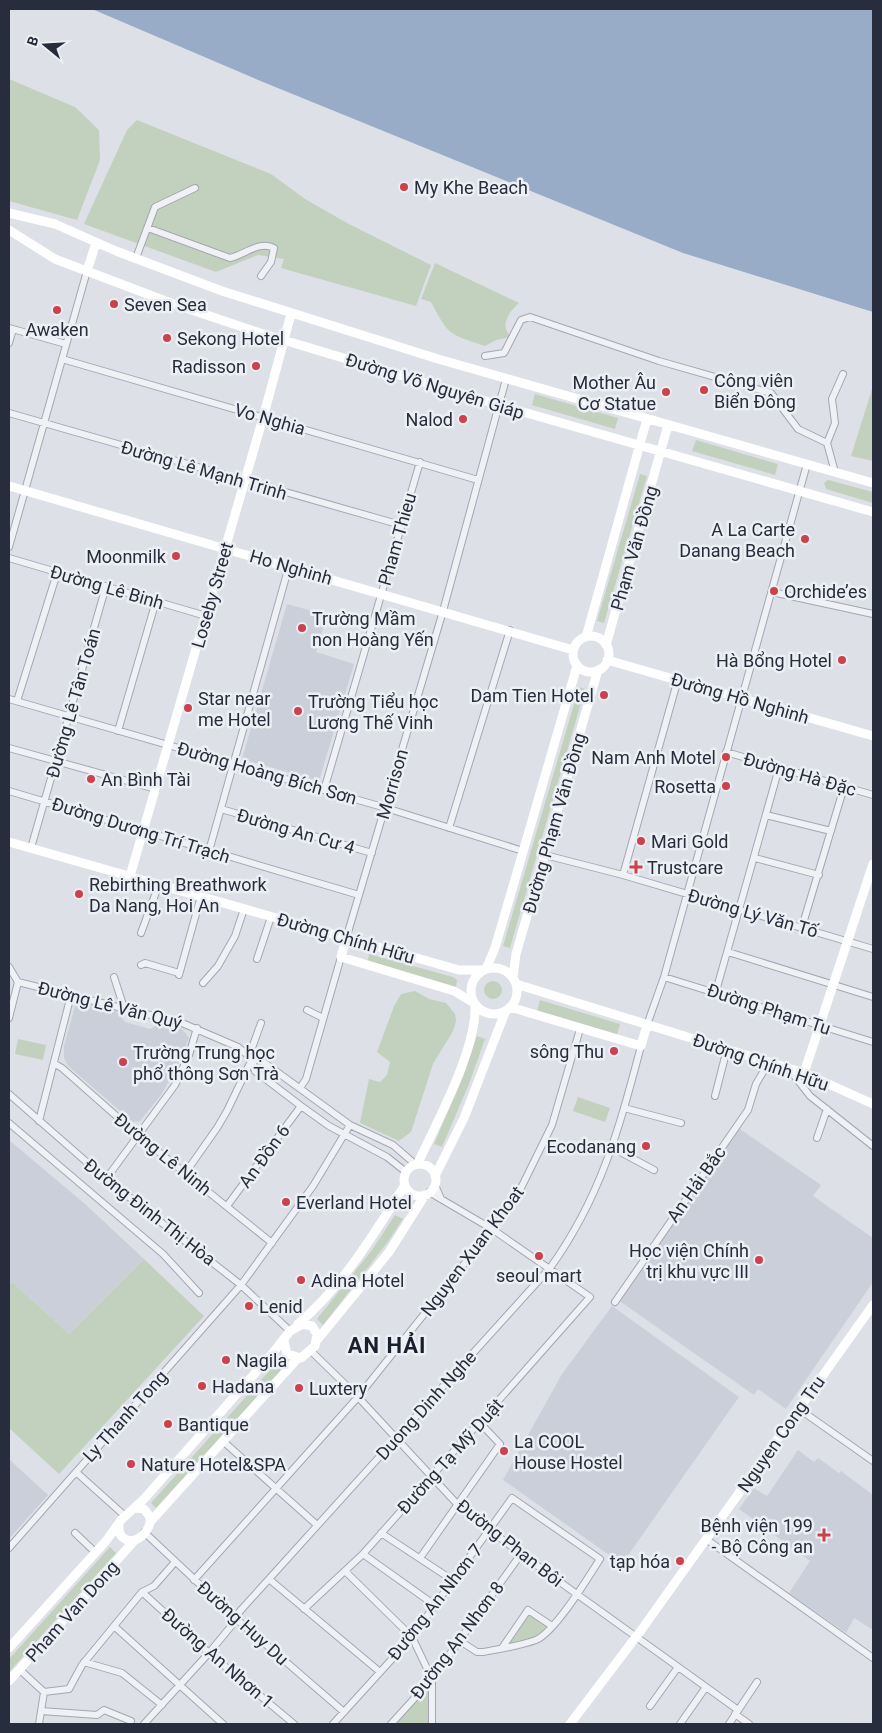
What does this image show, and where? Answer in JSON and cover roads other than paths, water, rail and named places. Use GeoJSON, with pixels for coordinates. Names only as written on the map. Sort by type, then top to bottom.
{"type":"FeatureCollection","features":[{"type":"Feature","properties":{"kind":"main road","name":"Đường Võ Nguyên Giáp"},"geometry":{"type":"LineString","coordinates":[[9,213],[54,224],[96,243],[291,314],[506,379],[873,483]]}},
{"type":"Feature","properties":{"kind":"main road","name":"Đường Võ Nguyên Giáp"},"geometry":{"type":"LineString","coordinates":[[9,230],[55,259],[171,303],[284,340],[499,405],[873,512]]}},
{"type":"Feature","properties":{"kind":"main road"},"geometry":{"type":"LineString","coordinates":[[87,271],[96,243]]}},
{"type":"Feature","properties":{"kind":"main road","name":"Loseby Street"},"geometry":{"type":"LineString","coordinates":[[130,876],[263,418],[291,314]]}},
{"type":"Feature","properties":{"kind":"main road"},"geometry":{"type":"LineString","coordinates":[[640,445],[647,419]]}},
{"type":"Feature","properties":{"kind":"main road"},"geometry":{"type":"LineString","coordinates":[[661,451],[668,425]]}},
{"type":"Feature","properties":{"kind":"main road","name":"Phạm Văn Đồng"},"geometry":{"type":"LineString","coordinates":[[586,636],[640,445]]}},
{"type":"Feature","properties":{"kind":"main road","name":"Phạm Văn Đồng"},"geometry":{"type":"LineString","coordinates":[[606,645],[661,451]]}},
{"type":"Feature","properties":{"kind":"main road","name":"Ho Nghinh"},"geometry":{"type":"LineString","coordinates":[[9,486],[225,547],[573,650]]}},
{"type":"Feature","properties":{"kind":"main road"},"geometry":{"type":"LineString","coordinates":[[586,636],[600,638],[606,645],[608,660],[598,670],[589,672],[577,666],[574,661],[573,650],[576,644],[586,636]]}},
{"type":"Feature","properties":{"kind":"main road","name":"Đường Hồ Nghinh"},"geometry":{"type":"LineString","coordinates":[[608,660],[873,736]]}},
{"type":"Feature","properties":{"kind":"main road","name":"Đường Phạm Văn Đồng"},"geometry":{"type":"LineString","coordinates":[[484,970],[495,948],[577,666]]}},
{"type":"Feature","properties":{"kind":"main road","name":"Đường Phạm Văn Đồng"},"geometry":{"type":"LineString","coordinates":[[514,981],[516,954],[598,670]]}},
{"type":"Feature","properties":{"kind":"main road","name":"Đường Chính Hữu"},"geometry":{"type":"LineString","coordinates":[[9,842],[459,970],[484,970]]}},
{"type":"Feature","properties":{"kind":"main road"},"geometry":{"type":"LineString","coordinates":[[804,1073],[849,942],[873,864]]}},
{"type":"Feature","properties":{"kind":"main road","name":"Morrison"},"geometry":{"type":"LineString","coordinates":[[341,957],[346,939]]}},
{"type":"Feature","properties":{"kind":"main road","name":"Đường Chính Hữu"},"geometry":{"type":"LineString","coordinates":[[341,957],[454,991],[475,1004]]}},
{"type":"Feature","properties":{"kind":"main road"},"geometry":{"type":"LineString","coordinates":[[484,970],[504,970],[514,981],[516,996],[508,1008],[464,1118],[431,1187],[389,1252],[318,1339],[311,1351],[305,1356],[298,1358],[151,1521],[144,1532],[134,1541],[123,1538],[118,1530],[125,1516],[135,1508],[284,1341],[290,1331],[312,1313],[348,1269],[405,1185],[406,1172],[417,1164],[445,1106],[475,1022],[472,984],[484,970]]}},
{"type":"Feature","properties":{"kind":"main road","name":"Đường Chính Hữu"},"geometry":{"type":"LineString","coordinates":[[514,981],[647,1025],[804,1073],[873,1104]]}},
{"type":"Feature","properties":{"kind":"main road"},"geometry":{"type":"LineString","coordinates":[[475,1004],[490,1014],[508,1008],[641,1046],[647,1025]]}},
{"type":"Feature","properties":{"kind":"main road"},"geometry":{"type":"LineString","coordinates":[[417,1164],[429,1166],[431,1187]]}},
{"type":"Feature","properties":{"kind":"main road"},"geometry":{"type":"LineString","coordinates":[[405,1185],[413,1194],[431,1187]]}},
{"type":"Feature","properties":{"kind":"main road","name":"Nguyen Cong Tru"},"geometry":{"type":"LineString","coordinates":[[570,1724],[636,1636],[873,1305]]}},
{"type":"Feature","properties":{"kind":"main road"},"geometry":{"type":"LineString","coordinates":[[298,1324],[312,1326],[318,1339]]}},
{"type":"Feature","properties":{"kind":"main road"},"geometry":{"type":"LineString","coordinates":[[284,1341],[288,1354],[298,1358]]}},
{"type":"Feature","properties":{"kind":"main road"},"geometry":{"type":"LineString","coordinates":[[135,1508],[144,1509],[151,1521]]}},
{"type":"Feature","properties":{"kind":"main road","name":"Pham Van Dong"},"geometry":{"type":"LineString","coordinates":[[9,1648],[119,1525]]}},
{"type":"Feature","properties":{"kind":"main road","name":"Pham Van Dong"},"geometry":{"type":"LineString","coordinates":[[9,1681],[134,1541]]}},
{"type":"Feature","properties":{"kind":"street"},"geometry":{"type":"LineString","coordinates":[[136,258],[158,204],[195,188]]}},
{"type":"Feature","properties":{"kind":"street"},"geometry":{"type":"LineString","coordinates":[[148,228],[230,258],[260,246],[274,248],[271,262],[261,276]]}},
{"type":"Feature","properties":{"kind":"street"},"geometry":{"type":"LineString","coordinates":[[9,547],[87,271]]}},
{"type":"Feature","properties":{"kind":"street"},"geometry":{"type":"LineString","coordinates":[[485,356],[504,353],[521,320],[530,317],[659,361],[771,393],[798,429],[827,443]]}},
{"type":"Feature","properties":{"kind":"street"},"geometry":{"type":"LineString","coordinates":[[9,343],[11,328],[66,344]]}},
{"type":"Feature","properties":{"kind":"street","name":"Vo Nghia"},"geometry":{"type":"LineString","coordinates":[[62,359],[478,480]]}},
{"type":"Feature","properties":{"kind":"street"},"geometry":{"type":"LineString","coordinates":[[835,472],[827,443],[835,423],[832,399],[843,374]]}},
{"type":"Feature","properties":{"kind":"street","name":"Morrison"},"geometry":{"type":"LineString","coordinates":[[346,939],[386,808],[506,379]]}},
{"type":"Feature","properties":{"kind":"street","name":"Đường Lê Mạnh Trinh"},"geometry":{"type":"LineString","coordinates":[[9,413],[244,482],[401,525]]}},
{"type":"Feature","properties":{"kind":"street","name":"Pham Thieu"},"geometry":{"type":"LineString","coordinates":[[324,790],[420,462]]}},
{"type":"Feature","properties":{"kind":"street"},"geometry":{"type":"LineString","coordinates":[[647,1025],[664,977],[807,464]]}},
{"type":"Feature","properties":{"kind":"street","name":"Đường Lê Binh"},"geometry":{"type":"LineString","coordinates":[[9,558],[206,616]]}},
{"type":"Feature","properties":{"kind":"street"},"geometry":{"type":"LineString","coordinates":[[209,851],[289,566]]}},
{"type":"Feature","properties":{"kind":"street"},"geometry":{"type":"LineString","coordinates":[[17,701],[57,573]]}},
{"type":"Feature","properties":{"kind":"street","name":"Đường Lê Tân Toán"},"geometry":{"type":"LineString","coordinates":[[31,848],[106,586]]}},
{"type":"Feature","properties":{"kind":"street"},"geometry":{"type":"LineString","coordinates":[[772,592],[873,614]]}},
{"type":"Feature","properties":{"kind":"street"},"geometry":{"type":"LineString","coordinates":[[118,731],[156,601]]}},
{"type":"Feature","properties":{"kind":"street"},"geometry":{"type":"LineString","coordinates":[[449,828],[510,630]]}},
{"type":"Feature","properties":{"kind":"street"},"geometry":{"type":"LineString","coordinates":[[623,874],[678,679]]}},
{"type":"Feature","properties":{"kind":"street","name":"Đường Hoàng Bích Sơn"},"geometry":{"type":"LineString","coordinates":[[9,699],[386,808],[523,851]]}},
{"type":"Feature","properties":{"kind":"street"},"geometry":{"type":"LineString","coordinates":[[9,748],[156,789]]}},
{"type":"Feature","properties":{"kind":"street","name":"Đường Hà Đặc"},"geometry":{"type":"LineString","coordinates":[[726,752],[873,795]]}},
{"type":"Feature","properties":{"kind":"street"},"geometry":{"type":"LineString","coordinates":[[716,991],[779,768]]}},
{"type":"Feature","properties":{"kind":"street"},"geometry":{"type":"LineString","coordinates":[[802,927],[844,787]]}},
{"type":"Feature","properties":{"kind":"street","name":"Đường Dương Trí Trạch"},"geometry":{"type":"LineString","coordinates":[[9,791],[359,895]]}},
{"type":"Feature","properties":{"kind":"street","name":"Đường An Cư 4"},"geometry":{"type":"LineString","coordinates":[[221,809],[372,853]]}},
{"type":"Feature","properties":{"kind":"street"},"geometry":{"type":"LineString","coordinates":[[766,814],[831,831]]}},
{"type":"Feature","properties":{"kind":"street","name":"Đường Lý Văn Tố"},"geometry":{"type":"LineString","coordinates":[[545,855],[623,874],[873,950]]}},
{"type":"Feature","properties":{"kind":"street"},"geometry":{"type":"LineString","coordinates":[[755,858],[819,875]]}},
{"type":"Feature","properties":{"kind":"street"},"geometry":{"type":"LineString","coordinates":[[141,933],[159,884]]}},
{"type":"Feature","properties":{"kind":"street"},"geometry":{"type":"LineString","coordinates":[[141,965],[145,964],[179,974],[200,896]]}},
{"type":"Feature","properties":{"kind":"street"},"geometry":{"type":"LineString","coordinates":[[203,983],[218,966],[235,936],[244,909]]}},
{"type":"Feature","properties":{"kind":"street"},"geometry":{"type":"LineString","coordinates":[[257,959],[271,917]]}},
{"type":"Feature","properties":{"kind":"street"},"geometry":{"type":"LineString","coordinates":[[728,952],[873,997]]}},
{"type":"Feature","properties":{"kind":"street"},"geometry":{"type":"LineString","coordinates":[[300,1088],[306,1079],[341,957]]}},
{"type":"Feature","properties":{"kind":"street"},"geometry":{"type":"LineString","coordinates":[[9,967],[18,982],[9,1018]]}},
{"type":"Feature","properties":{"kind":"street"},"geometry":{"type":"LineString","coordinates":[[114,976],[124,1008]]}},
{"type":"Feature","properties":{"kind":"street","name":"Đường Phạm Tu"},"geometry":{"type":"LineString","coordinates":[[664,977],[716,991],[873,1042]]}},
{"type":"Feature","properties":{"kind":"street","name":"Đường Lê Văn Quý"},"geometry":{"type":"LineString","coordinates":[[18,982],[197,1028],[238,1047],[252,1059],[262,1061],[350,1125],[392,1145],[417,1164]]}},
{"type":"Feature","properties":{"kind":"street"},"geometry":{"type":"LineString","coordinates":[[40,1121],[71,995]]}},
{"type":"Feature","properties":{"kind":"street"},"geometry":{"type":"LineString","coordinates":[[307,1010],[323,1018]]}},
{"type":"Feature","properties":{"kind":"street"},"geometry":{"type":"LineString","coordinates":[[186,1172],[218,1128],[252,1059],[252,1048],[261,1023]]}},
{"type":"Feature","properties":{"kind":"street"},"geometry":{"type":"LineString","coordinates":[[106,1180],[175,1085],[189,1055],[197,1028]]}},
{"type":"Feature","properties":{"kind":"street","name":"Nguyen Xuan Khoat"},"geometry":{"type":"LineString","coordinates":[[194,1580],[358,1397],[492,1229],[518,1192],[552,1125],[580,1029]]}},
{"type":"Feature","properties":{"kind":"street","name":"Duong Dinh Nghe"},"geometry":{"type":"LineString","coordinates":[[144,1724],[209,1653],[236,1618],[317,1525],[550,1268],[573,1236],[599,1183],[613,1148],[641,1046]]}},
{"type":"Feature","properties":{"kind":"street"},"geometry":{"type":"LineString","coordinates":[[715,1096],[727,1049]]}},
{"type":"Feature","properties":{"kind":"street","name":"Đường Lê Văn Quý"},"geometry":{"type":"LineString","coordinates":[[252,1059],[255,1071],[301,1106],[345,1135],[387,1157],[406,1172]]}},
{"type":"Feature","properties":{"kind":"street","name":"An Hải Bắc"},"geometry":{"type":"LineString","coordinates":[[615,1302],[748,1110],[756,1084],[769,1062]]}},
{"type":"Feature","properties":{"kind":"street","name":"Đường Lê Ninh"},"geometry":{"type":"LineString","coordinates":[[55,1064],[62,1068],[139,1136],[272,1243]]}},
{"type":"Feature","properties":{"kind":"street"},"geometry":{"type":"LineString","coordinates":[[789,1068],[810,1096],[873,1146]]}},
{"type":"Feature","properties":{"kind":"street","name":"Đường Đinh Thị Hòa"},"geometry":{"type":"LineString","coordinates":[[9,1094],[106,1180],[241,1285],[290,1331]]}},
{"type":"Feature","properties":{"kind":"street","name":"An Đồn 6"},"geometry":{"type":"LineString","coordinates":[[227,1206],[301,1106]]}},
{"type":"Feature","properties":{"kind":"street"},"geometry":{"type":"LineString","coordinates":[[624,1108],[680,1123]]}},
{"type":"Feature","properties":{"kind":"street"},"geometry":{"type":"LineString","coordinates":[[817,1138],[827,1109]]}},
{"type":"Feature","properties":{"kind":"street"},"geometry":{"type":"LineString","coordinates":[[9,1123],[163,1254],[198,1293]]}},
{"type":"Feature","properties":{"kind":"street","name":"Ly Thanh Tong"},"geometry":{"type":"LineString","coordinates":[[9,1548],[241,1285],[313,1186],[350,1125]]}},
{"type":"Feature","properties":{"kind":"street"},"geometry":{"type":"LineString","coordinates":[[613,1148],[654,1170]]}},
{"type":"Feature","properties":{"kind":"street"},"geometry":{"type":"LineString","coordinates":[[431,1187],[442,1200],[492,1229],[550,1268]]}},
{"type":"Feature","properties":{"kind":"street","name":"Đường Tạ Mỹ Duật"},"geometry":{"type":"LineString","coordinates":[[304,1609],[363,1554],[590,1297],[550,1268]]}},
{"type":"Feature","properties":{"kind":"street","name":"Đường Phan Bôi"},"geometry":{"type":"LineString","coordinates":[[311,1351],[358,1397],[458,1505],[521,1554],[706,1687],[749,1724]]}},
{"type":"Feature","properties":{"kind":"street"},"geometry":{"type":"LineString","coordinates":[[799,1409],[873,1462]]}},
{"type":"Feature","properties":{"kind":"street"},"geometry":{"type":"LineString","coordinates":[[420,1558],[500,1444],[480,1423]]}},
{"type":"Feature","properties":{"kind":"street"},"geometry":{"type":"LineString","coordinates":[[224,1442],[317,1525]]}},
{"type":"Feature","properties":{"kind":"street"},"geometry":{"type":"LineString","coordinates":[[76,1472],[125,1516]]}},
{"type":"Feature","properties":{"kind":"street","name":"Đường An Nhơn 7"},"geometry":{"type":"LineString","coordinates":[[333,1724],[412,1637],[512,1498],[600,1559],[577,1594]]}},
{"type":"Feature","properties":{"kind":"street","name":"Đường Huy Du"},"geometry":{"type":"LineString","coordinates":[[144,1532],[236,1618],[344,1712]]}},
{"type":"Feature","properties":{"kind":"street"},"geometry":{"type":"LineString","coordinates":[[75,1533],[95,1552]]}},
{"type":"Feature","properties":{"kind":"street"},"geometry":{"type":"LineString","coordinates":[[381,1533],[454,1581]]}},
{"type":"Feature","properties":{"kind":"street"},"geometry":{"type":"LineString","coordinates":[[706,1539],[873,1658]]}},
{"type":"Feature","properties":{"kind":"street"},"geometry":{"type":"LineString","coordinates":[[363,1554],[436,1606]]}},
{"type":"Feature","properties":{"kind":"street","name":"Đường An Nhơn 8"},"geometry":{"type":"LineString","coordinates":[[391,1724],[432,1679],[521,1554]]}},
{"type":"Feature","properties":{"kind":"street"},"geometry":{"type":"LineString","coordinates":[[19,1669],[44,1692],[69,1689],[84,1662],[142,1592],[154,1586],[175,1562]]}},
{"type":"Feature","properties":{"kind":"street"},"geometry":{"type":"LineString","coordinates":[[345,1571],[412,1637],[432,1679],[432,1724]]}},
{"type":"Feature","properties":{"kind":"street"},"geometry":{"type":"LineString","coordinates":[[269,1579],[380,1672]]}},
{"type":"Feature","properties":{"kind":"street","name":"Đường An Nhơn 1"},"geometry":{"type":"LineString","coordinates":[[142,1592],[209,1653],[294,1724]]}},
{"type":"Feature","properties":{"kind":"street"},"geometry":{"type":"LineString","coordinates":[[460,1641],[477,1652],[537,1639],[552,1626],[577,1594]]}},
{"type":"Feature","properties":{"kind":"street"},"geometry":{"type":"LineString","coordinates":[[502,1648],[528,1610],[552,1626]]}},
{"type":"Feature","properties":{"kind":"street"},"geometry":{"type":"LineString","coordinates":[[114,1626],[223,1724]]}},
{"type":"Feature","properties":{"kind":"street"},"geometry":{"type":"LineString","coordinates":[[84,1662],[122,1673],[162,1705]]}},
{"type":"Feature","properties":{"kind":"street"},"geometry":{"type":"LineString","coordinates":[[650,1706],[678,1667]]}},
{"type":"Feature","properties":{"kind":"street"},"geometry":{"type":"LineString","coordinates":[[729,1724],[757,1682]]}},
{"type":"Feature","properties":{"kind":"street"},"geometry":{"type":"LineString","coordinates":[[680,1724],[706,1687]]}},
{"type":"Feature","properties":{"kind":"street"},"geometry":{"type":"LineString","coordinates":[[39,1724],[44,1692]]}},
{"type":"Feature","properties":{"kind":"street"},"geometry":{"type":"LineString","coordinates":[[41,1711],[97,1715],[104,1710],[131,1721]]}},
{"type":"Feature","properties":{"kind":"water"},"geometry":{"type":"Polygon","coordinates":[[[92,9],[873,9],[873,312],[683,253],[263,82],[92,9]]]}},
{"type":"Feature","properties":{"kind":"place","name":"My Khe Beach"},"geometry":{"type":"Point","coordinates":[404,187]}},
{"type":"Feature","properties":{"kind":"place","name":"Seven Sea"},"geometry":{"type":"Point","coordinates":[114,304]}},
{"type":"Feature","properties":{"kind":"place","name":"Awaken"},"geometry":{"type":"Point","coordinates":[57,310]}},
{"type":"Feature","properties":{"kind":"place","name":"Sekong Hotel"},"geometry":{"type":"Point","coordinates":[167,338]}},
{"type":"Feature","properties":{"kind":"place","name":"Radisson"},"geometry":{"type":"Point","coordinates":[256,366]}},
{"type":"Feature","properties":{"kind":"place","name":"Công viên Biển Đông"},"geometry":{"type":"Point","coordinates":[704,390]}},
{"type":"Feature","properties":{"kind":"place","name":"Mother Âu Cơ Statue"},"geometry":{"type":"Point","coordinates":[666,392]}},
{"type":"Feature","properties":{"kind":"place","name":"Nalod"},"geometry":{"type":"Point","coordinates":[463,419]}},
{"type":"Feature","properties":{"kind":"place","name":"A La Carte Danang Beach"},"geometry":{"type":"Point","coordinates":[805,539]}},
{"type":"Feature","properties":{"kind":"place","name":"Moonmilk"},"geometry":{"type":"Point","coordinates":[176,556]}},
{"type":"Feature","properties":{"kind":"place","name":"Orchide’es"},"geometry":{"type":"Point","coordinates":[774,591]}},
{"type":"Feature","properties":{"kind":"place","name":"Trường Mầm non Hoàng Yến"},"geometry":{"type":"Point","coordinates":[302,628]}},
{"type":"Feature","properties":{"kind":"place","name":"Hà Bổng Hotel"},"geometry":{"type":"Point","coordinates":[842,660]}},
{"type":"Feature","properties":{"kind":"place","name":"Dam Tien Hotel"},"geometry":{"type":"Point","coordinates":[604,695]}},
{"type":"Feature","properties":{"kind":"place","name":"Star near me Hotel"},"geometry":{"type":"Point","coordinates":[188,708]}},
{"type":"Feature","properties":{"kind":"place","name":"Trường Tiểu học Lương Thế Vinh"},"geometry":{"type":"Point","coordinates":[298,711]}},
{"type":"Feature","properties":{"kind":"place","name":"Nam Anh Motel"},"geometry":{"type":"Point","coordinates":[726,757]}},
{"type":"Feature","properties":{"kind":"place","name":"An Bình Tài"},"geometry":{"type":"Point","coordinates":[91,779]}},
{"type":"Feature","properties":{"kind":"place","name":"Rosetta"},"geometry":{"type":"Point","coordinates":[726,786]}},
{"type":"Feature","properties":{"kind":"place","name":"Mari Gold"},"geometry":{"type":"Point","coordinates":[641,841]}},
{"type":"Feature","properties":{"kind":"place","name":"Trustcare"},"geometry":{"type":"Point","coordinates":[636,867]}},
{"type":"Feature","properties":{"kind":"place","name":"Rebirthing Breathwork Da Nang, Hoi An"},"geometry":{"type":"Point","coordinates":[79,894]}},
{"type":"Feature","properties":{"kind":"place","name":"sông Thu"},"geometry":{"type":"Point","coordinates":[614,1051]}},
{"type":"Feature","properties":{"kind":"place","name":"Trường Trung học phổ thông Sơn Trà"},"geometry":{"type":"Point","coordinates":[123,1062]}},
{"type":"Feature","properties":{"kind":"place","name":"Ecodanang"},"geometry":{"type":"Point","coordinates":[646,1146]}},
{"type":"Feature","properties":{"kind":"place","name":"Everland Hotel"},"geometry":{"type":"Point","coordinates":[286,1202]}},
{"type":"Feature","properties":{"kind":"place","name":"seoul mart"},"geometry":{"type":"Point","coordinates":[539,1256]}},
{"type":"Feature","properties":{"kind":"place","name":"Học viện Chính trị khu vực III"},"geometry":{"type":"Point","coordinates":[759,1260]}},
{"type":"Feature","properties":{"kind":"place","name":"Adina Hotel"},"geometry":{"type":"Point","coordinates":[301,1280]}},
{"type":"Feature","properties":{"kind":"place","name":"Lenid"},"geometry":{"type":"Point","coordinates":[249,1306]}},
{"type":"Feature","properties":{"kind":"place","name":"Nagila"},"geometry":{"type":"Point","coordinates":[226,1360]}},
{"type":"Feature","properties":{"kind":"place","name":"Hadana"},"geometry":{"type":"Point","coordinates":[202,1386]}},
{"type":"Feature","properties":{"kind":"place","name":"Luxtery"},"geometry":{"type":"Point","coordinates":[299,1388]}},
{"type":"Feature","properties":{"kind":"place","name":"Bantique"},"geometry":{"type":"Point","coordinates":[168,1424]}},
{"type":"Feature","properties":{"kind":"place","name":"La COOL House Hostel"},"geometry":{"type":"Point","coordinates":[504,1451]}},
{"type":"Feature","properties":{"kind":"place","name":"Nature Hotel&SPA"},"geometry":{"type":"Point","coordinates":[131,1464]}},
{"type":"Feature","properties":{"kind":"place","name":"Bệnh viện 199 - Bộ Công an"},"geometry":{"type":"Point","coordinates":[824,1535]}},
{"type":"Feature","properties":{"kind":"place","name":"tạp hóa"},"geometry":{"type":"Point","coordinates":[680,1561]}},
{"type":"Feature","properties":{"kind":"district","name":"AN HẢI"},"geometry":{"type":"Point","coordinates":[387,1345]}}]}
